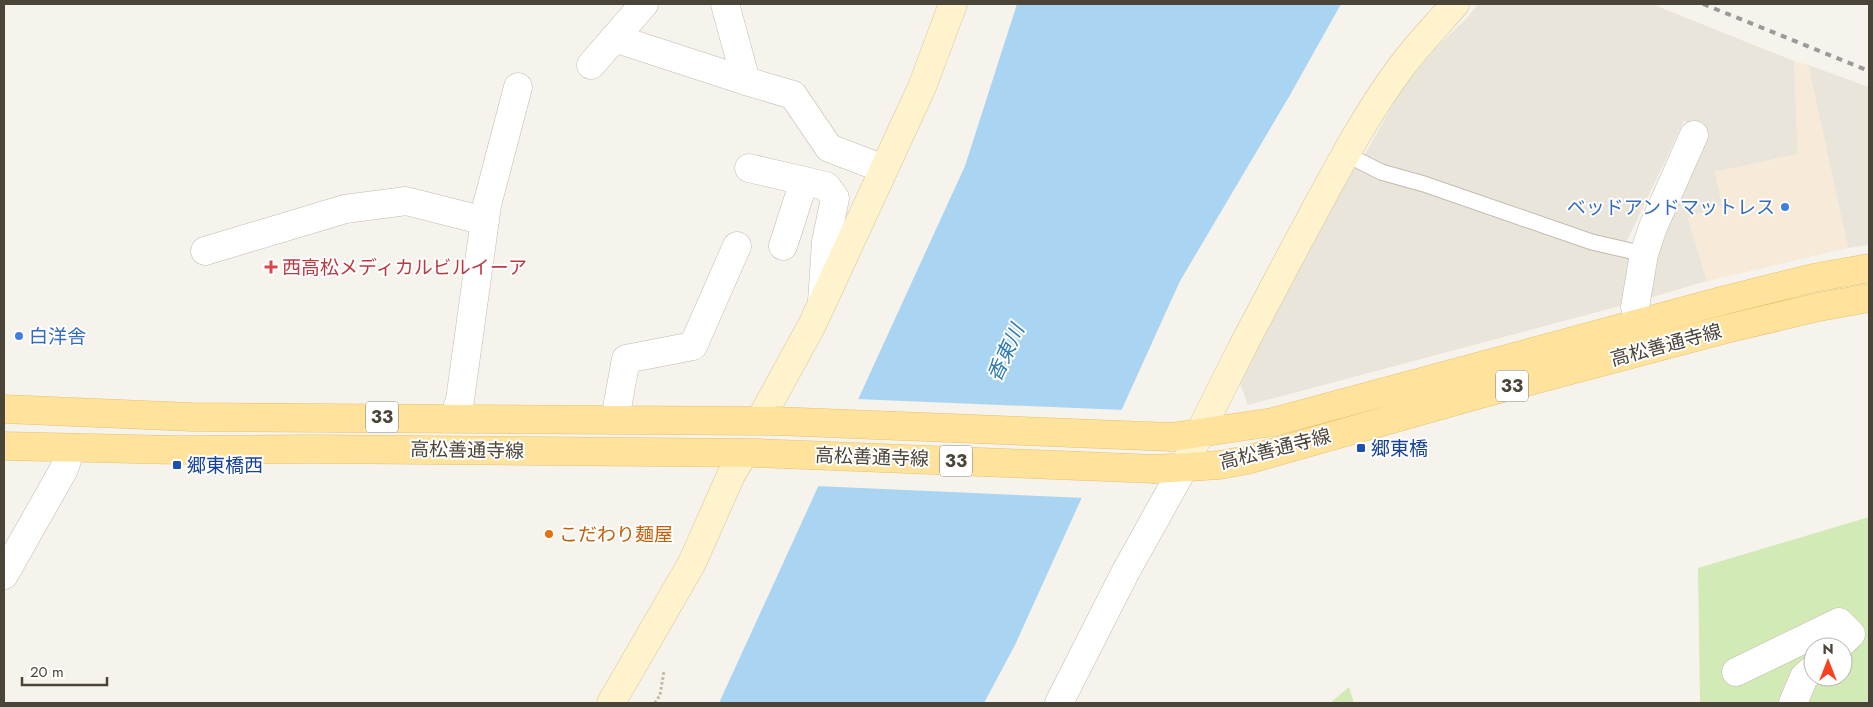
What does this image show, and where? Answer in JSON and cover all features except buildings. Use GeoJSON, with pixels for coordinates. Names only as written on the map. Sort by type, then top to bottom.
{"type":"FeatureCollection","features":[{"type":"Feature","properties":{"kind":"main road","name":"高松善通寺線"},"geometry":{"type":"LineString","coordinates":[[4,409],[192,417],[768,420],[1172,437],[1273,422],[1642,322],[1814,278],[1869,268]]}},
{"type":"Feature","properties":{"kind":"main road","name":"高松善通寺線"},"geometry":{"type":"LineString","coordinates":[[4,446],[750,453],[1156,468],[1219,465],[1247,460],[1448,403],[1726,329],[1819,306],[1869,298]]}},
{"type":"Feature","properties":{"kind":"street"},"geometry":{"type":"LineString","coordinates":[[591,64],[644,4]]}},
{"type":"Feature","properties":{"kind":"street"},"geometry":{"type":"LineString","coordinates":[[726,4],[746,80]]}},
{"type":"Feature","properties":{"kind":"street"},"geometry":{"type":"LineString","coordinates":[[768,420],[922,87],[953,4]]}},
{"type":"Feature","properties":{"kind":"street"},"geometry":{"type":"LineString","coordinates":[[1059,703],[1126,571],[1184,467],[1255,321],[1346,154],[1382,94],[1403,65],[1456,4]]}},
{"type":"Feature","properties":{"kind":"street"},"geometry":{"type":"LineString","coordinates":[[614,38],[793,95],[829,148],[884,169]]}},
{"type":"Feature","properties":{"kind":"street"},"geometry":{"type":"LineString","coordinates":[[454,418],[460,400],[488,205],[518,87]]}},
{"type":"Feature","properties":{"kind":"street"},"geometry":{"type":"LineString","coordinates":[[1642,322],[1635,308],[1644,254],[1653,227],[1694,135]]}},
{"type":"Feature","properties":{"kind":"street"},"geometry":{"type":"LineString","coordinates":[[749,168],[826,186],[836,198],[826,242],[822,304]]}},
{"type":"Feature","properties":{"kind":"street"},"geometry":{"type":"LineString","coordinates":[[783,246],[804,181]]}},
{"type":"Feature","properties":{"kind":"street"},"geometry":{"type":"LineString","coordinates":[[206,251],[345,209],[406,201],[485,221]]}},
{"type":"Feature","properties":{"kind":"street"},"geometry":{"type":"LineString","coordinates":[[615,419],[626,359],[693,346],[737,246]]}},
{"type":"Feature","properties":{"kind":"street"},"geometry":{"type":"LineString","coordinates":[[4,575],[64,468],[71,448]]}},
{"type":"Feature","properties":{"kind":"street"},"geometry":{"type":"LineString","coordinates":[[611,703],[692,563],[731,475],[750,453]]}},
{"type":"Feature","properties":{"kind":"street"},"geometry":{"type":"LineString","coordinates":[[1808,637],[1839,622],[1851,634],[1848,637]]}},
{"type":"Feature","properties":{"kind":"street"},"geometry":{"type":"LineString","coordinates":[[1736,672],[1803,639]]}},
{"type":"Feature","properties":{"kind":"street"},"geometry":{"type":"LineString","coordinates":[[1794,703],[1803,680]]}},
{"type":"Feature","properties":{"kind":"lane"},"geometry":{"type":"LineString","coordinates":[[1346,154],[1381,172],[1424,184],[1592,242],[1644,254]]}},
{"type":"Feature","properties":{"kind":"shaded area"},"geometry":{"type":"Polygon","coordinates":[[[1478,4],[1652,4],[1794,61],[1798,154],[1715,172],[1722,205],[1688,218],[1707,281],[1642,300],[1650,251],[1703,128],[1684,121],[1625,245],[1594,241],[1362,159],[1399,94],[1413,75],[1436,47],[1466,19],[1478,4]]]}},
{"type":"Feature","properties":{"kind":"shaded area"},"geometry":{"type":"Polygon","coordinates":[[[1794,61],[1808,65],[1848,248],[1707,281],[1688,218],[1722,205],[1715,172],[1798,154],[1794,61]]]}},
{"type":"Feature","properties":{"kind":"shaded area"},"geometry":{"type":"Polygon","coordinates":[[[1808,65],[1869,87],[1869,245],[1848,248],[1808,65]]]}},
{"type":"Feature","properties":{"kind":"shaded area"},"geometry":{"type":"Polygon","coordinates":[[[1354,163],[1636,256],[1631,303],[1248,405],[1235,370],[1354,163]]]}},
{"type":"Feature","properties":{"kind":"green space"},"geometry":{"type":"Polygon","coordinates":[[[1869,517],[1869,703],[1700,703],[1698,568],[1869,517]]]}},
{"type":"Feature","properties":{"kind":"green space"},"geometry":{"type":"Polygon","coordinates":[[[1349,687],[1354,703],[1330,703],[1349,687]]]}},
{"type":"Feature","properties":{"kind":"water","name":"香東川"},"geometry":{"type":"Polygon","coordinates":[[[1017,4],[1341,4],[1290,95],[1180,281],[1015,645],[984,703],[719,703],[965,166],[1017,4]]]}},
{"type":"Feature","properties":{"kind":"pier"},"geometry":{"type":"Polygon","coordinates":[[[856,399],[1124,410],[1084,498],[816,486],[856,399]]]}},
{"type":"Feature","properties":{"kind":"railway"},"geometry":{"type":"LineString","coordinates":[[1703,4],[1869,71]]}},
{"type":"Feature","properties":{"kind":"place","name":"ベッドアンドマットレス"},"geometry":{"type":"Point","coordinates":[1785,207]}},
{"type":"Feature","properties":{"kind":"place","name":"西高松メディカルビルイーア"},"geometry":{"type":"Point","coordinates":[271,267]}},
{"type":"Feature","properties":{"kind":"place","name":"白洋舎"},"geometry":{"type":"Point","coordinates":[19,336]}},
{"type":"Feature","properties":{"kind":"place","name":"郷東橋"},"geometry":{"type":"Point","coordinates":[1361,448]}},
{"type":"Feature","properties":{"kind":"place","name":"郷東橋西"},"geometry":{"type":"Point","coordinates":[177,465]}},
{"type":"Feature","properties":{"kind":"place","name":"こだわり麺屋"},"geometry":{"type":"Point","coordinates":[549,534]}}]}
